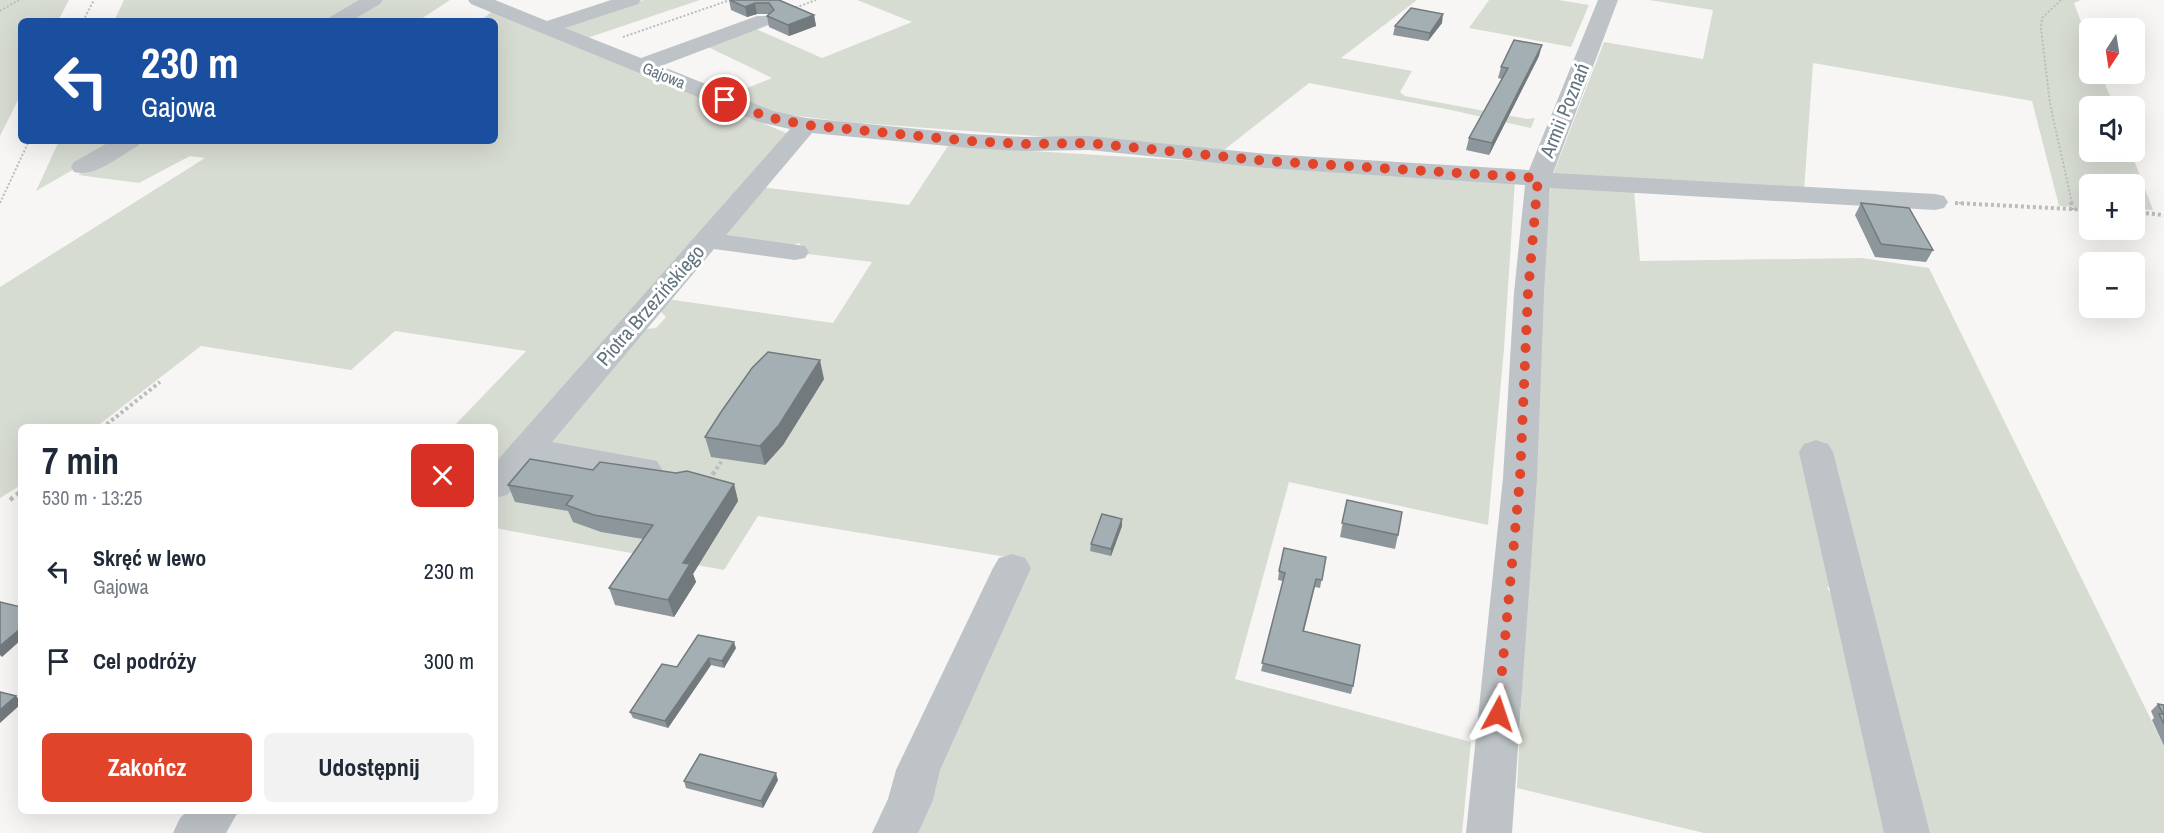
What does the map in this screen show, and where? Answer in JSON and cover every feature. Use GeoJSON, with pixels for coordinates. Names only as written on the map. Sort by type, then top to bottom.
{"type":"FeatureCollection","features":[{"type":"Feature","properties":{"kind":"street"},"geometry":{"type":"LineString","coordinates":[[342,18],[373,0]]}},
{"type":"Feature","properties":{"kind":"street","name":"Gajowa"},"geometry":{"type":"LineString","coordinates":[[478,0],[767,117],[806,125],[969,141],[1025,144],[1089,143],[1267,161],[1935,202]]}},
{"type":"Feature","properties":{"kind":"street"},"geometry":{"type":"LineString","coordinates":[[547,27],[631,0]]}},
{"type":"Feature","properties":{"kind":"street","name":"Armii Poznań"},"geometry":{"type":"LineString","coordinates":[[1488,833],[1520,478],[1528,293],[1538,178],[1608,0]]}},
{"type":"Feature","properties":{"kind":"street"},"geometry":{"type":"LineString","coordinates":[[641,66],[764,20]]}},
{"type":"Feature","properties":{"kind":"street","name":"Piotra Brzezińskiego"},"geometry":{"type":"LineString","coordinates":[[498,482],[806,125]]}},
{"type":"Feature","properties":{"kind":"street"},"geometry":{"type":"LineString","coordinates":[[84,167],[124,144]]}},
{"type":"Feature","properties":{"kind":"street"},"geometry":{"type":"LineString","coordinates":[[706,240],[795,252]]}},
{"type":"Feature","properties":{"kind":"street"},"geometry":{"type":"LineString","coordinates":[[526,449],[682,476]]}},
{"type":"Feature","properties":{"kind":"street"},"geometry":{"type":"LineString","coordinates":[[1816,452],[1906,833]]}},
{"type":"Feature","properties":{"kind":"street"},"geometry":{"type":"LineString","coordinates":[[896,833],[910,800],[918,770],[1012,568]]}},
{"type":"Feature","properties":{"kind":"street"},"geometry":{"type":"LineString","coordinates":[[196,833],[213,814]]}},
{"type":"Feature","properties":{"kind":"path"},"geometry":{"type":"LineString","coordinates":[[0,11],[19,0]]}},
{"type":"Feature","properties":{"kind":"path"},"geometry":{"type":"LineString","coordinates":[[85,18],[94,0]]}},
{"type":"Feature","properties":{"kind":"path"},"geometry":{"type":"LineString","coordinates":[[594,47],[730,0]]}},
{"type":"Feature","properties":{"kind":"path"},"geometry":{"type":"LineString","coordinates":[[764,20],[816,0]]}},
{"type":"Feature","properties":{"kind":"path"},"geometry":{"type":"LineString","coordinates":[[2061,0],[2042,18],[2041,28],[2050,104],[2073,210]]}},
{"type":"Feature","properties":{"kind":"path"},"geometry":{"type":"LineString","coordinates":[[0,203],[29,144]]}},
{"type":"Feature","properties":{"kind":"path"},"geometry":{"type":"LineString","coordinates":[[1935,202],[2079,210]]}},
{"type":"Feature","properties":{"kind":"path"},"geometry":{"type":"LineString","coordinates":[[2145,213],[2164,215]]}},
{"type":"Feature","properties":{"kind":"path"},"geometry":{"type":"LineString","coordinates":[[107,424],[160,382]]}},
{"type":"Feature","properties":{"kind":"path"},"geometry":{"type":"LineString","coordinates":[[682,476],[710,478],[723,459]]}},
{"type":"Feature","properties":{"kind":"path"},"geometry":{"type":"LineString","coordinates":[[10,500],[18,493]]}},
{"type":"Feature","properties":{"kind":"shaded area"},"geometry":{"type":"Polygon","coordinates":[[[0,0],[69,0],[60,18],[18,18],[18,100],[0,136],[0,0]]]}},
{"type":"Feature","properties":{"kind":"shaded area"},"geometry":{"type":"Polygon","coordinates":[[[124,0],[367,0],[335,18],[115,18],[124,0]]]}},
{"type":"Feature","properties":{"kind":"shaded area"},"geometry":{"type":"Polygon","coordinates":[[[378,0],[450,0],[423,18],[347,18],[378,0]]]}},
{"type":"Feature","properties":{"kind":"shaded area"},"geometry":{"type":"Polygon","coordinates":[[[644,0],[700,0],[587,38],[562,27],[644,0]]]}},
{"type":"Feature","properties":{"kind":"shaded area"},"geometry":{"type":"Polygon","coordinates":[[[857,0],[1417,0],[1341,58],[1412,71],[1400,92],[1405,96],[1528,119],[1535,118],[1531,128],[1309,83],[1224,150],[846,122],[761,111],[727,96],[772,78],[706,46],[754,28],[822,58],[912,22],[857,0]]]}},
{"type":"Feature","properties":{"kind":"shaded area"},"geometry":{"type":"Polygon","coordinates":[[[1489,0],[1559,0],[1589,5],[1571,47],[1469,28],[1489,0]]]}},
{"type":"Feature","properties":{"kind":"shaded area"},"geometry":{"type":"Polygon","coordinates":[[[1649,0],[2081,0],[2074,3],[2080,18],[2079,84],[2105,84],[2110,96],[2079,96],[2079,162],[2135,162],[2139,174],[2079,174],[2079,207],[2059,206],[2032,101],[1813,63],[1804,191],[1552,177],[1604,42],[1703,59],[1713,10],[1649,0]]]}},
{"type":"Feature","properties":{"kind":"shaded area"},"geometry":{"type":"Polygon","coordinates":[[[493,11],[789,134],[498,467],[498,424],[456,424],[526,351],[395,331],[351,370],[201,346],[100,424],[18,424],[18,487],[0,498],[0,287],[205,158],[190,156],[139,183],[78,175],[131,144],[498,144],[498,18],[483,18],[493,11]]]}},
{"type":"Feature","properties":{"kind":"shaded area"},"geometry":{"type":"Polygon","coordinates":[[[58,144],[118,144],[36,191],[58,144]]]}},
{"type":"Feature","properties":{"kind":"shaded area"},"geometry":{"type":"Polygon","coordinates":[[[948,146],[1515,180],[1504,349],[1488,525],[1289,482],[1235,679],[1471,742],[1462,833],[905,833],[1007,557],[758,516],[724,570],[498,529],[498,493],[637,330],[656,328],[666,317],[658,309],[667,299],[833,323],[872,262],[808,254],[799,243],[788,247],[716,237],[759,187],[909,205],[948,146]]]}},
{"type":"Feature","properties":{"kind":"shaded area"},"geometry":{"type":"Polygon","coordinates":[[[1551,185],[1634,189],[1640,261],[1862,258],[1929,268],[2164,746],[2164,833],[1919,833],[1842,590],[1827,587],[1848,623],[1898,833],[1704,833],[1517,788],[1543,263],[1551,185]]]}},
{"type":"Feature","properties":{"kind":"shaded area"},"geometry":{"type":"Polygon","coordinates":[[[2145,189],[2153,210],[2145,210],[2145,189]]]}},
{"type":"Feature","properties":{"kind":"building"},"geometry":{"type":"Polygon","coordinates":[[[730,0],[779,0],[814,15],[788,25],[767,16],[774,10],[769,3],[755,3],[745,7],[730,0]]]}},
{"type":"Feature","properties":{"kind":"building"},"geometry":{"type":"Polygon","coordinates":[[[1411,8],[1443,14],[1430,33],[1395,26],[1411,8]]]}},
{"type":"Feature","properties":{"kind":"building"},"geometry":{"type":"Polygon","coordinates":[[[1514,40],[1542,45],[1492,143],[1469,138],[1508,68],[1501,67],[1514,40]]]}},
{"type":"Feature","properties":{"kind":"building"},"geometry":{"type":"Polygon","coordinates":[[[1861,203],[1909,208],[1933,250],[1881,244],[1861,203]]]}},
{"type":"Feature","properties":{"kind":"building"},"geometry":{"type":"Polygon","coordinates":[[[768,352],[820,360],[779,425],[760,446],[705,437],[752,368],[768,352]]]}},
{"type":"Feature","properties":{"kind":"building"},"geometry":{"type":"Polygon","coordinates":[[[530,459],[593,470],[600,462],[676,473],[687,471],[734,484],[683,563],[690,564],[668,600],[609,588],[653,525],[594,515],[566,505],[573,496],[508,485],[530,459]]]}},
{"type":"Feature","properties":{"kind":"building"},"geometry":{"type":"Polygon","coordinates":[[[1347,500],[1402,512],[1398,535],[1342,523],[1347,500]]]}},
{"type":"Feature","properties":{"kind":"building"},"geometry":{"type":"Polygon","coordinates":[[[1102,514],[1122,519],[1111,549],[1091,544],[1102,514]]]}},
{"type":"Feature","properties":{"kind":"building"},"geometry":{"type":"Polygon","coordinates":[[[1284,548],[1326,557],[1322,580],[1316,579],[1303,631],[1360,645],[1353,686],[1262,663],[1285,573],[1279,571],[1284,548]]]}},
{"type":"Feature","properties":{"kind":"building"},"geometry":{"type":"Polygon","coordinates":[[[0,602],[18,606],[18,631],[0,646],[0,602]]]}},
{"type":"Feature","properties":{"kind":"building"},"geometry":{"type":"Polygon","coordinates":[[[698,635],[734,642],[722,661],[709,658],[665,721],[630,712],[662,664],[677,667],[698,635]]]}},
{"type":"Feature","properties":{"kind":"building"},"geometry":{"type":"Polygon","coordinates":[[[0,692],[16,696],[0,710],[0,692]]]}},
{"type":"Feature","properties":{"kind":"building"},"geometry":{"type":"Polygon","coordinates":[[[2158,704],[2164,705],[2164,724],[2159,714],[2163,714],[2158,704]]]}},
{"type":"Feature","properties":{"kind":"building"},"geometry":{"type":"Polygon","coordinates":[[[700,754],[776,773],[761,801],[684,781],[700,754]]]}},
{"type":"Feature","properties":{"kind":"route"},"geometry":{"type":"LineString","coordinates":[[725,100],[767,117],[806,125],[969,141],[1025,144],[1089,143],[1267,161],[1538,178],[1528,293],[1520,478],[1498,714]]}}]}
